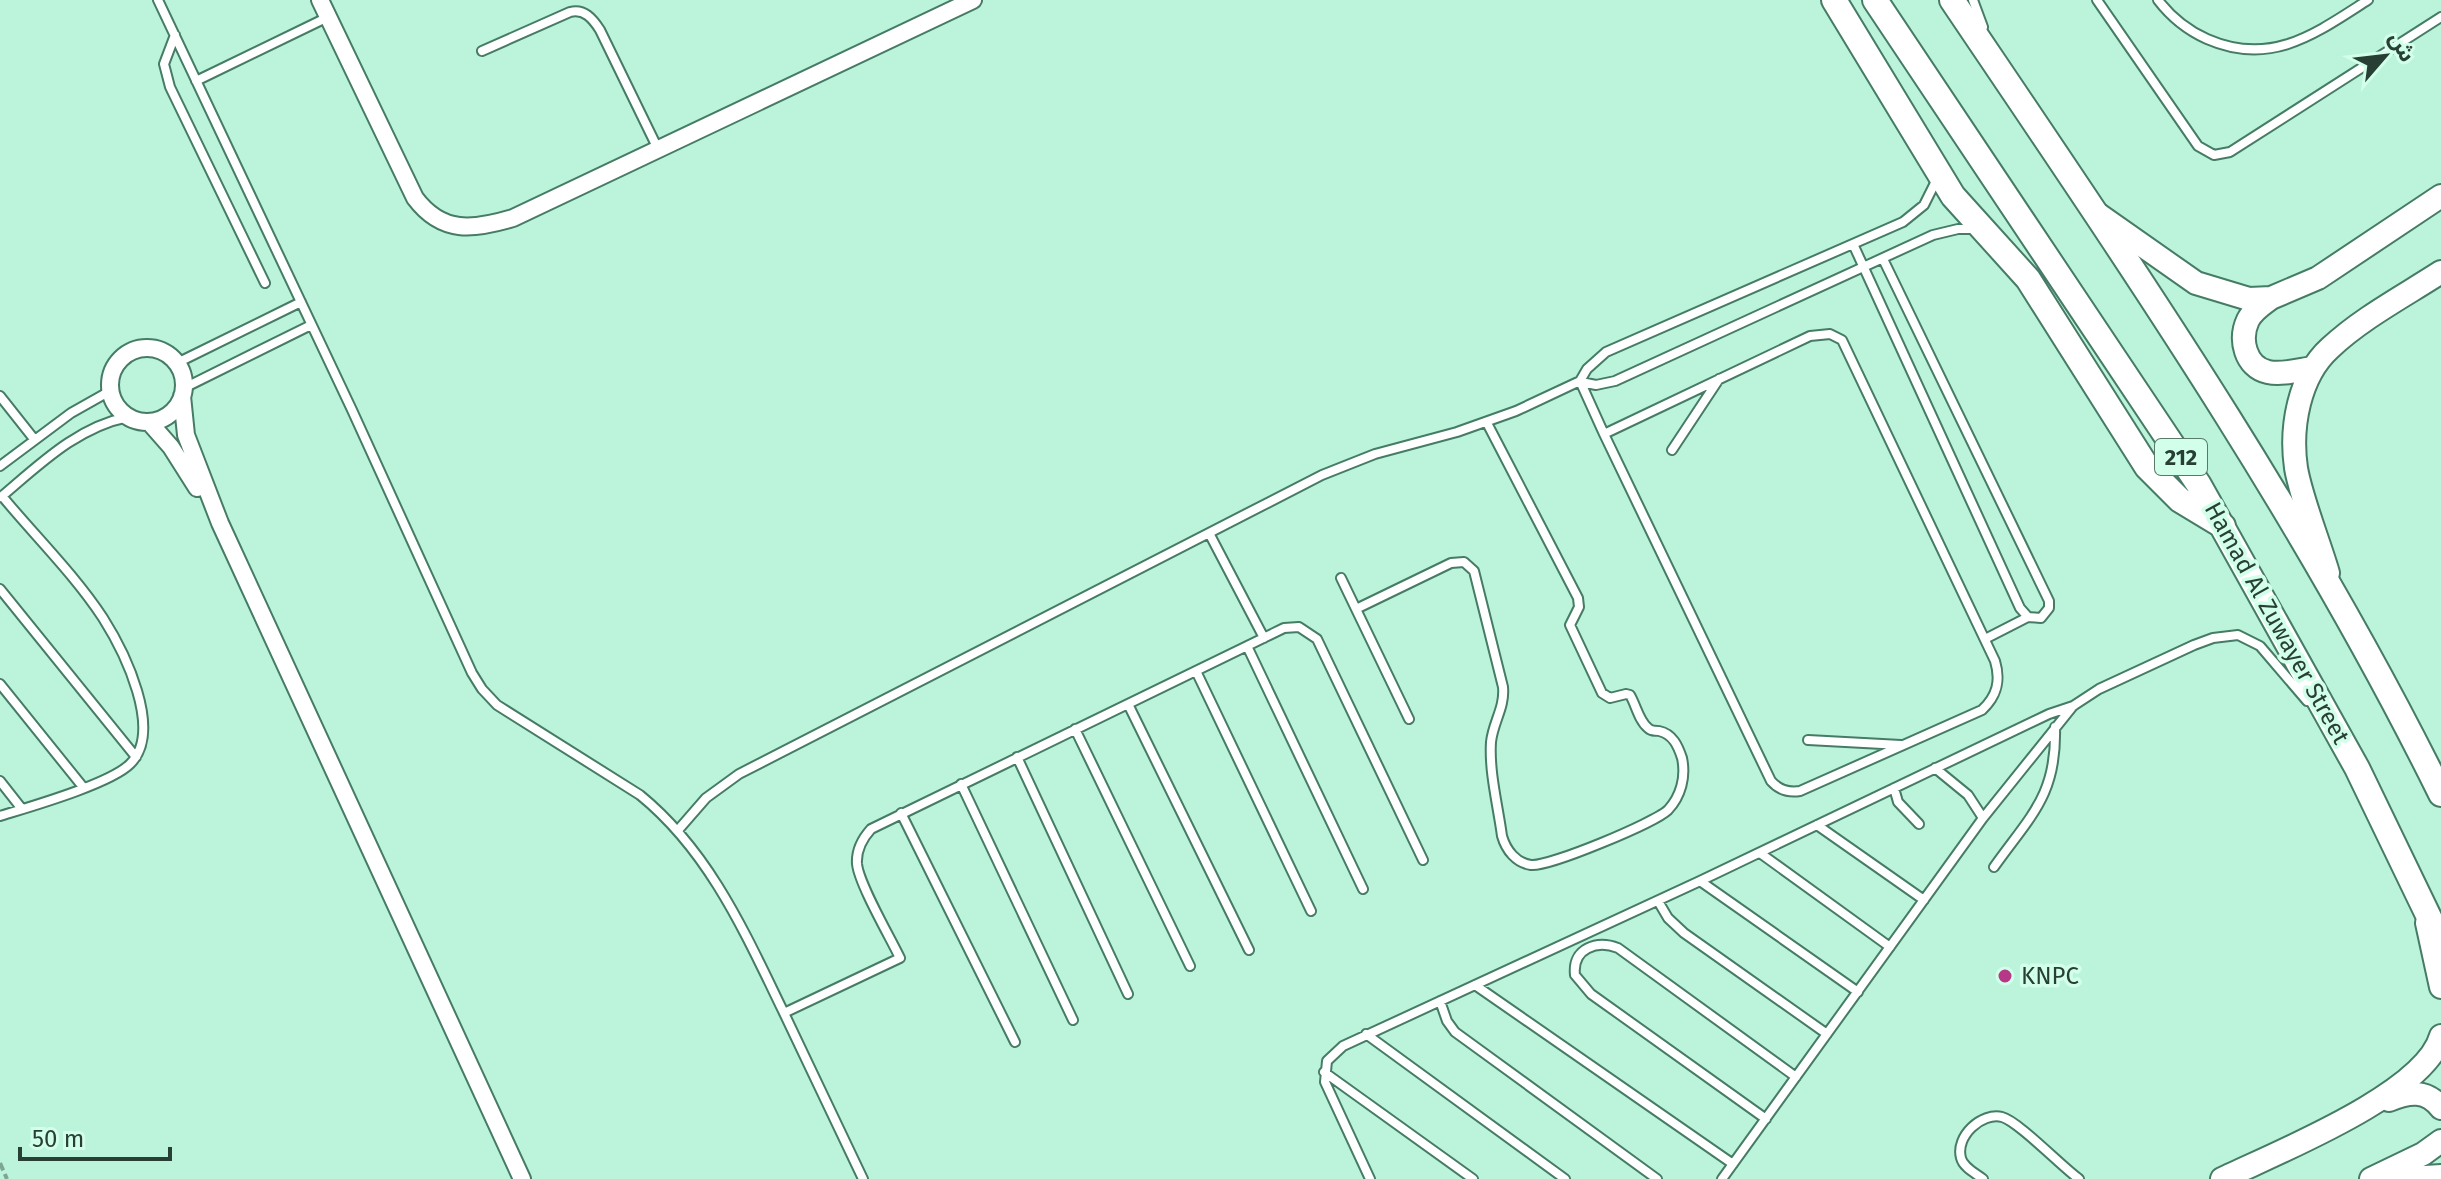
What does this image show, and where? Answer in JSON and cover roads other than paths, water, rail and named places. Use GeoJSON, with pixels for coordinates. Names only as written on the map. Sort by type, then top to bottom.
{"type":"FeatureCollection","features":[{"type":"Feature","properties":{"kind":"main road"},"geometry":{"type":"LineString","coordinates":[[1834,0],[1938,174],[1982,230],[2028,279],[2147,467],[2180,500],[2223,526]]}},
{"type":"Feature","properties":{"kind":"main road","name":"Hamad Al Zuwayer Street"},"geometry":{"type":"LineString","coordinates":[[1875,0],[2148,406],[2223,526],[2357,768],[2441,942]]}},
{"type":"Feature","properties":{"kind":"main road","name":"212"},"geometry":{"type":"LineString","coordinates":[[1952,0],[2212,389],[2284,504],[2394,699],[2441,794]]}},
{"type":"Feature","properties":{"kind":"main road"},"geometry":{"type":"LineString","coordinates":[[2313,368],[2268,372],[2255,366],[2247,355],[2243,338],[2247,322],[2254,312],[2271,298],[2318,278],[2441,196]]}},
{"type":"Feature","properties":{"kind":"main road"},"geometry":{"type":"LineString","coordinates":[[2095,212],[2196,283],[2249,299],[2271,298]]}},
{"type":"Feature","properties":{"kind":"main road"},"geometry":{"type":"LineString","coordinates":[[2334,593],[2296,469],[2296,417],[2313,368],[2329,348],[2441,272]]}},
{"type":"Feature","properties":{"kind":"main road"},"geometry":{"type":"LineString","coordinates":[[2422,903],[2441,987]]}},
{"type":"Feature","properties":{"kind":"main road"},"geometry":{"type":"LineString","coordinates":[[2360,1111],[2413,1077],[2434,1054],[2441,1036]]}},
{"type":"Feature","properties":{"kind":"main road"},"geometry":{"type":"LineString","coordinates":[[2222,1179],[2360,1111],[2399,1096],[2414,1093],[2431,1097],[2441,1108]]}},
{"type":"Feature","properties":{"kind":"main road"},"geometry":{"type":"LineString","coordinates":[[2371,1179],[2423,1154],[2441,1141]]}},
{"type":"Feature","properties":{"kind":"main road"},"geometry":{"type":"LineString","coordinates":[[2396,1179],[2441,1176]]}},
{"type":"Feature","properties":{"kind":"street"},"geometry":{"type":"LineString","coordinates":[[320,0],[422,207],[441,221],[471,228],[513,218],[973,0]]}},
{"type":"Feature","properties":{"kind":"street"},"geometry":{"type":"LineString","coordinates":[[183,392],[174,412],[164,419],[141,423],[128,417],[113,403],[110,391],[113,368],[130,352],[152,348],[164,352],[177,363],[184,379],[186,435],[220,523],[522,1179]]}},
{"type":"Feature","properties":{"kind":"street"},"geometry":{"type":"LineString","coordinates":[[149,422],[171,447],[220,523]]}},
{"type":"Feature","properties":{"kind":"lane"},"geometry":{"type":"LineString","coordinates":[[158,0],[472,673],[482,689],[515,718],[603,769],[640,795],[679,829],[719,885],[863,1179]]}},
{"type":"Feature","properties":{"kind":"lane"},"geometry":{"type":"LineString","coordinates":[[1973,0],[2003,76]]}},
{"type":"Feature","properties":{"kind":"lane"},"geometry":{"type":"LineString","coordinates":[[2097,0],[2198,146],[2214,155],[2230,152],[2441,17]]}},
{"type":"Feature","properties":{"kind":"lane"},"geometry":{"type":"LineString","coordinates":[[2158,0],[2188,29],[2234,49],[2249,50],[2268,50],[2300,40],[2368,0]]}},
{"type":"Feature","properties":{"kind":"lane"},"geometry":{"type":"LineString","coordinates":[[482,51],[570,12],[581,11],[600,30],[658,150]]}},
{"type":"Feature","properties":{"kind":"lane"},"geometry":{"type":"LineString","coordinates":[[196,81],[328,17]]}},
{"type":"Feature","properties":{"kind":"lane"},"geometry":{"type":"LineString","coordinates":[[175,35],[164,64],[170,87],[265,283]]}},
{"type":"Feature","properties":{"kind":"lane"},"geometry":{"type":"LineString","coordinates":[[679,829],[706,798],[739,774],[1209,533],[1348,464],[1487,423],[1580,381],[1587,369],[1606,352],[1915,214],[1931,193],[1938,174]]}},
{"type":"Feature","properties":{"kind":"lane"},"geometry":{"type":"LineString","coordinates":[[1580,381],[1596,385],[1615,381],[1945,231],[1982,230]]}},
{"type":"Feature","properties":{"kind":"lane"},"geometry":{"type":"LineString","coordinates":[[1853,244],[2020,608],[2028,617]]}},
{"type":"Feature","properties":{"kind":"lane"},"geometry":{"type":"LineString","coordinates":[[1883,259],[2049,601],[2049,608],[2041,618],[2028,617],[1985,639]]}},
{"type":"Feature","properties":{"kind":"lane"},"geometry":{"type":"LineString","coordinates":[[177,363],[301,302]]}},
{"type":"Feature","properties":{"kind":"lane"},"geometry":{"type":"LineString","coordinates":[[183,392],[311,325]]}},
{"type":"Feature","properties":{"kind":"lane"},"geometry":{"type":"LineString","coordinates":[[1580,381],[1604,434],[1775,785],[1786,791],[1800,791],[1982,710],[1989,704],[1999,679],[1995,661],[1842,340],[1830,334],[1816,334],[1604,434]]}},
{"type":"Feature","properties":{"kind":"lane"},"geometry":{"type":"LineString","coordinates":[[1672,450],[1719,379]]}},
{"type":"Feature","properties":{"kind":"lane"},"geometry":{"type":"LineString","coordinates":[[0,466],[34,439],[110,391]]}},
{"type":"Feature","properties":{"kind":"lane"},"geometry":{"type":"LineString","coordinates":[[0,396],[34,439]]}},
{"type":"Feature","properties":{"kind":"lane"},"geometry":{"type":"LineString","coordinates":[[0,816],[115,775],[136,757],[143,740],[142,713],[130,674],[111,633],[95,607],[1,496],[87,431],[128,417]]}},
{"type":"Feature","properties":{"kind":"lane"},"geometry":{"type":"LineString","coordinates":[[1356,609],[1451,563],[1464,562],[1474,571],[1503,687],[1503,705],[1492,738],[1492,754],[1502,836],[1509,852],[1516,858],[1533,865],[1552,862],[1649,822],[1673,804],[1684,775],[1675,742],[1668,734],[1645,726],[1630,695],[1610,698],[1602,693],[1571,631],[1571,619],[1579,607],[1578,598],[1487,423]]}},
{"type":"Feature","properties":{"kind":"lane"},"geometry":{"type":"LineString","coordinates":[[1209,533],[1264,638]]}},
{"type":"Feature","properties":{"kind":"lane"},"geometry":{"type":"LineString","coordinates":[[1341,578],[1409,719]]}},
{"type":"Feature","properties":{"kind":"lane"},"geometry":{"type":"LineString","coordinates":[[0,589],[136,757]]}},
{"type":"Feature","properties":{"kind":"lane"},"geometry":{"type":"LineString","coordinates":[[784,1013],[900,958],[857,863],[857,853],[864,836],[879,824],[1291,627],[1306,630],[1317,639],[1423,860]]}},
{"type":"Feature","properties":{"kind":"lane"},"geometry":{"type":"LineString","coordinates":[[1370,1179],[1328,1091],[1324,1072],[1333,1052],[2049,714],[2073,706],[2099,689],[2194,645],[2213,638],[2238,635],[2260,646],[2305,698],[2357,768]]}},
{"type":"Feature","properties":{"kind":"lane"},"geometry":{"type":"LineString","coordinates":[[1247,646],[1363,889]]}},
{"type":"Feature","properties":{"kind":"lane"},"geometry":{"type":"LineString","coordinates":[[1196,671],[1311,911]]}},
{"type":"Feature","properties":{"kind":"lane"},"geometry":{"type":"LineString","coordinates":[[0,684],[83,787]]}},
{"type":"Feature","properties":{"kind":"lane"},"geometry":{"type":"LineString","coordinates":[[1128,704],[1249,950]]}},
{"type":"Feature","properties":{"kind":"lane"},"geometry":{"type":"LineString","coordinates":[[1722,1179],[1983,818],[2073,706]]}},
{"type":"Feature","properties":{"kind":"lane"},"geometry":{"type":"LineString","coordinates":[[1994,867],[2046,793],[2054,759],[2055,727]]}},
{"type":"Feature","properties":{"kind":"lane"},"geometry":{"type":"LineString","coordinates":[[1075,729],[1190,966]]}},
{"type":"Feature","properties":{"kind":"lane"},"geometry":{"type":"LineString","coordinates":[[1808,740],[1902,745]]}},
{"type":"Feature","properties":{"kind":"lane"},"geometry":{"type":"LineString","coordinates":[[1017,757],[1128,994]]}},
{"type":"Feature","properties":{"kind":"lane"},"geometry":{"type":"LineString","coordinates":[[1935,768],[1968,795],[1983,818]]}},
{"type":"Feature","properties":{"kind":"lane"},"geometry":{"type":"LineString","coordinates":[[0,781],[22,809]]}},
{"type":"Feature","properties":{"kind":"lane"},"geometry":{"type":"LineString","coordinates":[[961,784],[1073,1020]]}},
{"type":"Feature","properties":{"kind":"lane"},"geometry":{"type":"LineString","coordinates":[[1894,788],[1898,802],[1919,824]]}},
{"type":"Feature","properties":{"kind":"lane"},"geometry":{"type":"LineString","coordinates":[[901,813],[1015,1042]]}},
{"type":"Feature","properties":{"kind":"lane"},"geometry":{"type":"LineString","coordinates":[[1817,825],[1924,900]]}},
{"type":"Feature","properties":{"kind":"lane"},"geometry":{"type":"LineString","coordinates":[[1760,853],[1890,947]]}},
{"type":"Feature","properties":{"kind":"lane"},"geometry":{"type":"LineString","coordinates":[[1700,881],[1858,992]]}},
{"type":"Feature","properties":{"kind":"lane"},"geometry":{"type":"LineString","coordinates":[[1658,901],[1675,926],[1827,1034]]}},
{"type":"Feature","properties":{"kind":"lane"},"geometry":{"type":"LineString","coordinates":[[1766,1119],[1591,994],[1575,975],[1578,957],[1585,949],[1598,944],[1618,948],[1796,1077]]}},
{"type":"Feature","properties":{"kind":"lane"},"geometry":{"type":"LineString","coordinates":[[1475,985],[1733,1164]]}},
{"type":"Feature","properties":{"kind":"lane"},"geometry":{"type":"LineString","coordinates":[[1440,1001],[1447,1021],[1455,1032],[1657,1179]]}},
{"type":"Feature","properties":{"kind":"lane"},"geometry":{"type":"LineString","coordinates":[[1366,1034],[1565,1179]]}},
{"type":"Feature","properties":{"kind":"lane"},"geometry":{"type":"LineString","coordinates":[[1324,1072],[1473,1179]]}},
{"type":"Feature","properties":{"kind":"lane"},"geometry":{"type":"LineString","coordinates":[[1983,1179],[1964,1165],[1960,1156],[1962,1141],[1976,1123],[1991,1115],[2007,1118],[2079,1179]]}},
{"type":"Feature","properties":{"kind":"place","name":"KNPC"},"geometry":{"type":"Point","coordinates":[2005,976]}}]}
